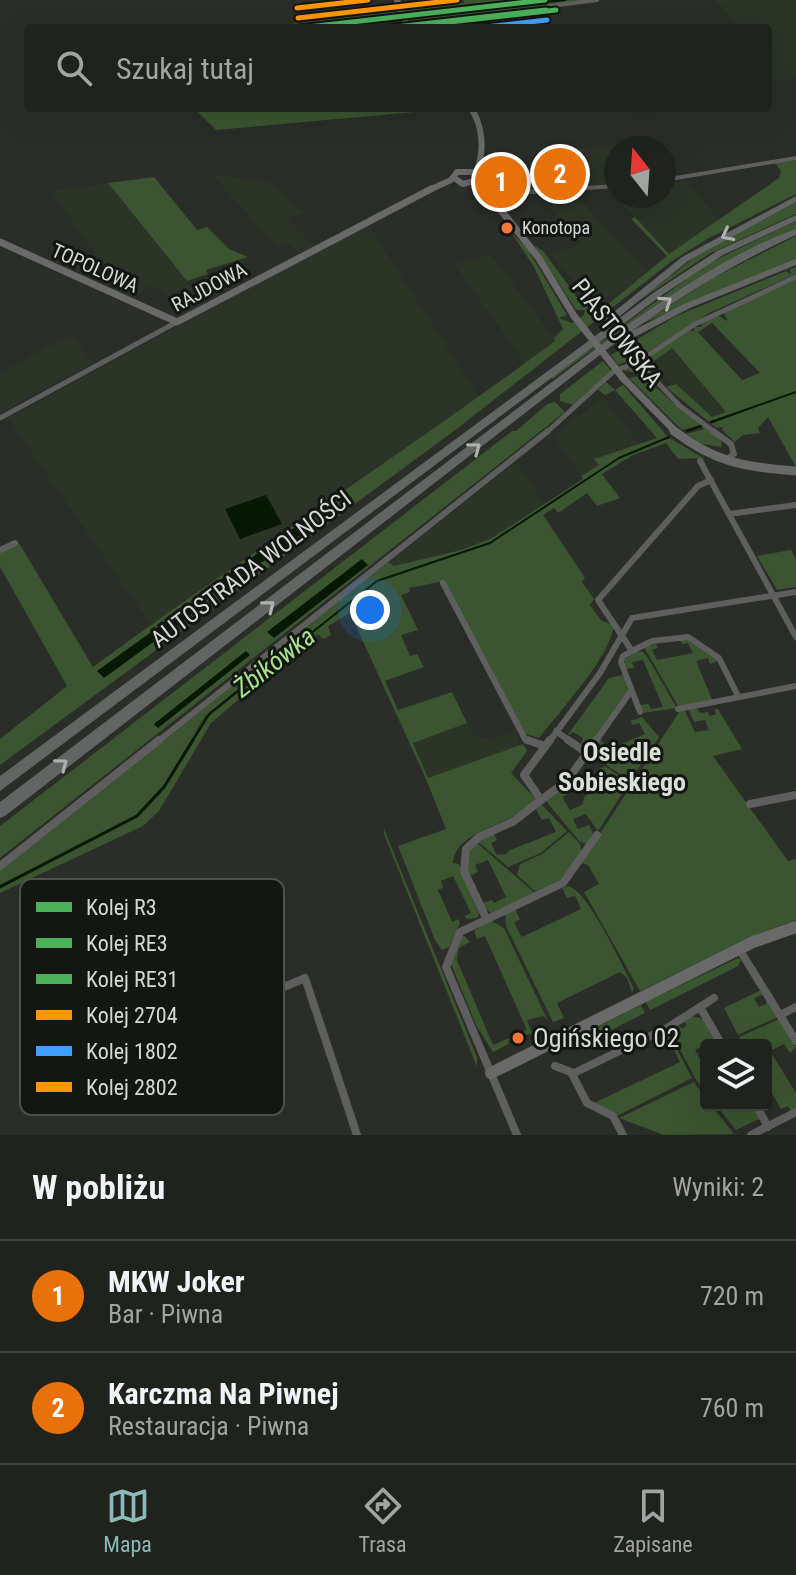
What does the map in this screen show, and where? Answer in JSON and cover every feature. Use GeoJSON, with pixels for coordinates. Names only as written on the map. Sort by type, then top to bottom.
{"type":"FeatureCollection","features":[{"type":"Feature","properties":{"kind":"highway"},"geometry":{"type":"LineString","coordinates":[[527,388],[685,259],[796,199]]}},
{"type":"Feature","properties":{"kind":"highway"},"geometry":{"type":"LineString","coordinates":[[527,388],[684,275],[736,244],[796,218]]}},
{"type":"Feature","properties":{"kind":"highway"},"geometry":{"type":"LineString","coordinates":[[0,811],[537,400],[594,353],[678,293],[745,255],[796,232]]}},
{"type":"Feature","properties":{"kind":"highway"},"geometry":{"type":"LineString","coordinates":[[537,400],[650,324],[796,262]]}},
{"type":"Feature","properties":{"kind":"highway","name":"AUTOSTRADA WOLNOŚCI"},"geometry":{"type":"LineString","coordinates":[[0,784],[527,388]]}},
{"type":"Feature","properties":{"kind":"street"},"geometry":{"type":"LineString","coordinates":[[397,0],[406,24]]}},
{"type":"Feature","properties":{"kind":"street"},"geometry":{"type":"LineString","coordinates":[[494,24],[526,17],[551,6],[597,0]]}},
{"type":"Feature","properties":{"kind":"street"},"geometry":{"type":"LineString","coordinates":[[456,180],[457,172],[473,177],[481,164],[479,122],[473,112]]}},
{"type":"Feature","properties":{"kind":"street"},"geometry":{"type":"LineString","coordinates":[[676,178],[796,158]]}},
{"type":"Feature","properties":{"kind":"street","name":"PIASTOWSKA"},"geometry":{"type":"LineString","coordinates":[[456,180],[473,177],[488,193],[541,260],[574,316],[623,378],[675,432],[700,449],[732,464],[796,471]]}},
{"type":"Feature","properties":{"kind":"street","name":"RAJDOWA"},"geometry":{"type":"LineString","coordinates":[[0,418],[177,322],[456,180]]}},
{"type":"Feature","properties":{"kind":"street"},"geometry":{"type":"LineString","coordinates":[[488,193],[604,187]]}},
{"type":"Feature","properties":{"kind":"street","name":"TOPOLOWA"},"geometry":{"type":"LineString","coordinates":[[0,242],[177,322]]}},
{"type":"Feature","properties":{"kind":"street"},"geometry":{"type":"LineString","coordinates":[[0,866],[554,426],[614,371],[638,362],[695,324],[796,277]]}},
{"type":"Feature","properties":{"kind":"street"},"geometry":{"type":"LineString","coordinates":[[638,362],[680,406],[726,440],[734,452],[726,460]]}},
{"type":"Feature","properties":{"kind":"street"},"geometry":{"type":"LineString","coordinates":[[710,454],[722,451],[726,440]]}},
{"type":"Feature","properties":{"kind":"street"},"geometry":{"type":"LineString","coordinates":[[700,461],[796,637]]}},
{"type":"Feature","properties":{"kind":"street"},"geometry":{"type":"LineString","coordinates":[[632,651],[598,600],[698,486],[711,480]]}},
{"type":"Feature","properties":{"kind":"street"},"geometry":{"type":"LineString","coordinates":[[729,514],[796,505]]}},
{"type":"Feature","properties":{"kind":"street"},"geometry":{"type":"LineString","coordinates":[[0,550],[15,543]]}},
{"type":"Feature","properties":{"kind":"street"},"geometry":{"type":"LineString","coordinates":[[443,583],[525,739],[545,746]]}},
{"type":"Feature","properties":{"kind":"street"},"geometry":{"type":"LineString","coordinates":[[613,621],[796,592]]}},
{"type":"Feature","properties":{"kind":"street"},"geometry":{"type":"LineString","coordinates":[[541,800],[524,775],[600,673],[632,618]]}},
{"type":"Feature","properties":{"kind":"street"},"geometry":{"type":"LineString","coordinates":[[640,712],[621,660],[652,641],[688,637],[719,658],[738,696]]}},
{"type":"Feature","properties":{"kind":"street"},"geometry":{"type":"LineString","coordinates":[[678,709],[796,686]]}},
{"type":"Feature","properties":{"kind":"street"},"geometry":{"type":"LineString","coordinates":[[486,918],[464,871],[466,849],[474,840],[514,821],[567,781],[631,691]]}},
{"type":"Feature","properties":{"kind":"street"},"geometry":{"type":"LineString","coordinates":[[556,731],[587,753]]}},
{"type":"Feature","properties":{"kind":"street"},"geometry":{"type":"LineString","coordinates":[[750,804],[796,795]]}},
{"type":"Feature","properties":{"kind":"street"},"geometry":{"type":"LineString","coordinates":[[517,1135],[446,967],[460,932],[563,883],[597,835]]}},
{"type":"Feature","properties":{"kind":"street"},"geometry":{"type":"LineString","coordinates":[[491,1073],[739,949],[796,927]]}},
{"type":"Feature","properties":{"kind":"street"},"geometry":{"type":"LineString","coordinates":[[739,949],[796,1041]]}},
{"type":"Feature","properties":{"kind":"street"},"geometry":{"type":"LineString","coordinates":[[284,987],[305,978],[357,1135]]}},
{"type":"Feature","properties":{"kind":"street"},"geometry":{"type":"LineString","coordinates":[[572,1074],[667,1028],[714,998]]}},
{"type":"Feature","properties":{"kind":"street"},"geometry":{"type":"LineString","coordinates":[[700,1007],[719,1039]]}},
{"type":"Feature","properties":{"kind":"street"},"geometry":{"type":"LineString","coordinates":[[780,1015],[796,1007]]}},
{"type":"Feature","properties":{"kind":"street"},"geometry":{"type":"LineString","coordinates":[[555,1066],[572,1074],[587,1103],[614,1117],[623,1135]]}},
{"type":"Feature","properties":{"kind":"street"},"geometry":{"type":"LineString","coordinates":[[759,1111],[768,1127]]}},
{"type":"Feature","properties":{"kind":"street"},"geometry":{"type":"LineString","coordinates":[[751,1135],[794,1117]]}},
{"type":"Feature","properties":{"kind":"shaded area"},"geometry":{"type":"Polygon","coordinates":[[[715,0],[796,0],[796,79],[772,82],[772,24],[723,24],[736,23],[715,0]]]}},
{"type":"Feature","properties":{"kind":"shaded area"},"geometry":{"type":"Polygon","coordinates":[[[487,15],[486,24],[411,23],[487,15]]]}},
{"type":"Feature","properties":{"kind":"shaded area"},"geometry":{"type":"Polygon","coordinates":[[[604,145],[604,185],[499,190],[485,182],[485,175],[574,148],[604,145]]]}},
{"type":"Feature","properties":{"kind":"shaded area"},"geometry":{"type":"Polygon","coordinates":[[[211,174],[272,183],[302,213],[288,220],[314,246],[299,253],[289,243],[277,246],[211,174]]]}},
{"type":"Feature","properties":{"kind":"shaded area"},"geometry":{"type":"Polygon","coordinates":[[[686,181],[719,220],[669,254],[626,208],[676,208],[676,182],[686,181]]]}},
{"type":"Feature","properties":{"kind":"shaded area"},"geometry":{"type":"Polygon","coordinates":[[[108,183],[205,304],[185,314],[171,298],[151,285],[135,298],[122,292],[51,191],[108,183]]]}},
{"type":"Feature","properties":{"kind":"shaded area"},"geometry":{"type":"Polygon","coordinates":[[[538,194],[575,194],[646,272],[621,293],[591,301],[549,253],[582,244],[538,194]]]}},
{"type":"Feature","properties":{"kind":"shaded area"},"geometry":{"type":"Polygon","coordinates":[[[368,224],[479,397],[282,531],[151,625],[8,418],[368,224]]]}},
{"type":"Feature","properties":{"kind":"shaded area"},"geometry":{"type":"Polygon","coordinates":[[[491,255],[556,341],[525,363],[454,264],[491,255]]]}},
{"type":"Feature","properties":{"kind":"shaded area"},"geometry":{"type":"Polygon","coordinates":[[[73,334],[92,364],[0,413],[0,373],[73,334]]]}},
{"type":"Feature","properties":{"kind":"shaded area"},"geometry":{"type":"Polygon","coordinates":[[[671,348],[727,412],[712,417],[650,364],[671,348]]]}},
{"type":"Feature","properties":{"kind":"shaded area"},"geometry":{"type":"Polygon","coordinates":[[[603,397],[638,444],[595,459],[599,465],[581,476],[553,436],[603,397]]]}},
{"type":"Feature","properties":{"kind":"shaded area"},"geometry":{"type":"Polygon","coordinates":[[[517,462],[544,504],[490,539],[461,550],[394,566],[388,562],[517,462]]]}},
{"type":"Feature","properties":{"kind":"shaded area"},"geometry":{"type":"Polygon","coordinates":[[[266,495],[282,524],[240,539],[225,509],[266,495]]]}},
{"type":"Feature","properties":{"kind":"shaded area"},"geometry":{"type":"Polygon","coordinates":[[[301,523],[309,529],[220,592],[213,585],[301,523]]]}},
{"type":"Feature","properties":{"kind":"shaded area"},"geometry":{"type":"Polygon","coordinates":[[[362,559],[368,565],[274,638],[267,632],[362,559]]]}},
{"type":"Feature","properties":{"kind":"shaded area"},"geometry":{"type":"Polygon","coordinates":[[[193,602],[200,608],[104,678],[97,671],[193,602]]]}},
{"type":"Feature","properties":{"kind":"shaded area"},"geometry":{"type":"Polygon","coordinates":[[[246,651],[250,655],[158,728],[154,724],[246,651]]]}},
{"type":"Feature","properties":{"kind":"shaded area"},"geometry":{"type":"Polygon","coordinates":[[[467,723],[475,737],[489,739],[516,733],[520,745],[428,778],[412,743],[467,723]]]}},
{"type":"Feature","properties":{"kind":"green space"},"geometry":{"type":"Polygon","coordinates":[[[463,0],[538,0],[323,24],[289,24],[464,3],[463,0]]]}},
{"type":"Feature","properties":{"kind":"green space"},"geometry":{"type":"Polygon","coordinates":[[[589,0],[552,4],[520,18],[495,20],[492,12],[410,21],[409,18],[589,0]]]}},
{"type":"Feature","properties":{"kind":"green space"},"geometry":{"type":"Polygon","coordinates":[[[198,112],[416,112],[216,130],[198,112]]]}},
{"type":"Feature","properties":{"kind":"green space"},"geometry":{"type":"Polygon","coordinates":[[[796,160],[796,194],[709,238],[672,261],[454,431],[0,765],[0,739],[67,686],[0,567],[0,552],[19,543],[93,667],[555,341],[554,338],[563,329],[534,267],[511,232],[527,248],[567,315],[559,318],[572,323],[584,315],[585,310],[576,310],[534,245],[544,252],[579,300],[590,299],[597,313],[667,256],[631,219],[635,217],[669,254],[779,178],[781,171],[775,163],[796,160]]]}},
{"type":"Feature","properties":{"kind":"green space"},"geometry":{"type":"Polygon","coordinates":[[[154,177],[197,230],[207,227],[229,249],[248,257],[206,270],[208,274],[187,281],[108,183],[154,177]]]}},
{"type":"Feature","properties":{"kind":"green space"},"geometry":{"type":"Polygon","coordinates":[[[796,202],[796,214],[709,254],[631,306],[695,257],[796,202]]]}},
{"type":"Feature","properties":{"kind":"green space"},"geometry":{"type":"Polygon","coordinates":[[[796,221],[796,229],[670,297],[551,378],[707,264],[796,221]]]}},
{"type":"Feature","properties":{"kind":"green space"},"geometry":{"type":"Polygon","coordinates":[[[796,236],[796,259],[641,324],[713,278],[796,236]]]}},
{"type":"Feature","properties":{"kind":"green space"},"geometry":{"type":"Polygon","coordinates":[[[796,267],[796,274],[709,313],[648,352],[618,365],[611,355],[676,316],[786,271],[791,274],[790,269],[796,267]]]}},
{"type":"Feature","properties":{"kind":"green space"},"geometry":{"type":"Polygon","coordinates":[[[796,280],[796,467],[768,417],[758,428],[760,433],[743,435],[735,442],[722,430],[723,427],[717,428],[711,424],[793,393],[709,422],[666,387],[676,384],[712,417],[726,412],[672,348],[651,363],[656,368],[648,370],[644,364],[646,359],[689,330],[702,327],[701,324],[717,315],[728,321],[723,312],[796,280]],[[712,323],[698,332],[742,380],[760,373],[712,323]]]}},
{"type":"Feature","properties":{"kind":"green space"},"geometry":{"type":"Polygon","coordinates":[[[603,361],[611,371],[573,405],[560,401],[560,394],[603,361]]]}},
{"type":"Feature","properties":{"kind":"green space"},"geometry":{"type":"Polygon","coordinates":[[[632,365],[672,402],[721,439],[722,447],[702,444],[686,434],[704,429],[700,425],[682,430],[629,378],[638,376],[636,373],[622,370],[632,365]]]}},
{"type":"Feature","properties":{"kind":"green space"},"geometry":{"type":"Polygon","coordinates":[[[606,382],[615,390],[605,395],[598,390],[606,382]]]}},
{"type":"Feature","properties":{"kind":"green space"},"geometry":{"type":"Polygon","coordinates":[[[623,385],[668,437],[653,444],[670,438],[703,458],[707,467],[702,458],[678,459],[666,443],[633,455],[602,474],[620,498],[597,506],[587,493],[558,513],[554,508],[543,515],[585,578],[582,582],[594,599],[590,605],[601,620],[614,626],[594,668],[539,738],[523,733],[444,581],[409,588],[410,592],[401,595],[418,630],[401,635],[410,656],[417,654],[424,667],[385,681],[398,710],[452,692],[467,723],[413,743],[428,778],[523,744],[527,751],[511,773],[536,799],[514,816],[474,835],[456,852],[453,863],[459,864],[479,914],[477,918],[467,919],[465,916],[471,913],[453,876],[441,881],[443,888],[438,890],[452,922],[458,919],[460,923],[449,947],[442,950],[435,940],[398,846],[446,829],[350,613],[328,626],[331,635],[323,639],[318,634],[291,662],[270,673],[211,723],[159,811],[143,826],[30,879],[20,879],[20,884],[0,893],[0,888],[138,815],[160,794],[205,720],[290,649],[205,716],[165,784],[136,815],[0,885],[0,870],[388,562],[394,566],[461,550],[490,539],[583,479],[581,476],[599,465],[594,459],[657,438],[615,390],[623,385]]]}},
{"type":"Feature","properties":{"kind":"green space"},"geometry":{"type":"Polygon","coordinates":[[[555,402],[565,412],[0,858],[0,826],[512,431],[516,431],[547,404],[555,402]]]}},
{"type":"Feature","properties":{"kind":"green space"},"geometry":{"type":"Polygon","coordinates":[[[791,550],[796,560],[796,587],[777,590],[757,556],[791,550]]]}},
{"type":"Feature","properties":{"kind":"green space"},"geometry":{"type":"Polygon","coordinates":[[[684,638],[718,661],[710,664],[708,658],[696,661],[713,702],[679,708],[644,647],[656,644],[658,648],[652,650],[657,660],[693,653],[688,643],[682,644],[680,640],[684,638]]]}},
{"type":"Feature","properties":{"kind":"green space"},"geometry":{"type":"Polygon","coordinates":[[[636,651],[643,652],[648,658],[677,708],[642,713],[640,705],[648,704],[651,709],[663,707],[643,660],[632,662],[634,668],[625,669],[625,659],[636,651]]]}},
{"type":"Feature","properties":{"kind":"green space"},"geometry":{"type":"Polygon","coordinates":[[[623,675],[628,690],[593,740],[581,744],[583,738],[573,732],[567,736],[609,678],[623,675]]]}},
{"type":"Feature","properties":{"kind":"green space"},"geometry":{"type":"Polygon","coordinates":[[[697,708],[700,713],[708,712],[710,716],[716,714],[714,709],[718,709],[742,749],[713,756],[788,861],[796,859],[796,920],[757,934],[640,991],[584,892],[599,884],[588,865],[581,863],[679,712],[685,711],[695,732],[709,730],[705,720],[694,722],[689,710],[697,708]]]}},
{"type":"Feature","properties":{"kind":"green space"},"geometry":{"type":"Polygon","coordinates":[[[642,717],[659,737],[630,781],[589,753],[600,738],[604,744],[598,747],[605,757],[620,751],[617,746],[645,734],[639,723],[633,725],[630,721],[642,717]]]}},
{"type":"Feature","properties":{"kind":"green space"},"geometry":{"type":"Polygon","coordinates":[[[605,766],[629,783],[598,831],[586,814],[573,819],[578,829],[589,825],[593,833],[586,844],[579,841],[546,801],[565,787],[568,794],[562,797],[570,810],[582,805],[585,796],[612,783],[605,772],[599,774],[596,770],[605,766]]]}},
{"type":"Feature","properties":{"kind":"green space"},"geometry":{"type":"Polygon","coordinates":[[[541,804],[567,831],[541,853],[508,867],[477,841],[494,834],[497,840],[491,843],[497,855],[506,854],[556,832],[549,818],[542,820],[536,810],[541,804]]]}},
{"type":"Feature","properties":{"kind":"green space"},"geometry":{"type":"Polygon","coordinates":[[[384,829],[477,1057],[477,1067],[384,834],[384,829]]]}},
{"type":"Feature","properties":{"kind":"green space"},"geometry":{"type":"Polygon","coordinates":[[[569,832],[580,844],[582,852],[560,880],[536,892],[517,875],[520,864],[542,854],[569,832]]]}},
{"type":"Feature","properties":{"kind":"green space"},"geometry":{"type":"Polygon","coordinates":[[[476,842],[535,893],[490,913],[482,903],[492,900],[494,903],[506,897],[488,860],[475,865],[478,872],[470,876],[467,859],[476,842]]]}},
{"type":"Feature","properties":{"kind":"green space"},"geometry":{"type":"Polygon","coordinates":[[[568,886],[576,891],[595,915],[634,988],[632,993],[627,978],[620,972],[557,1003],[564,1018],[553,1022],[506,926],[505,913],[515,909],[520,919],[514,923],[522,937],[581,909],[575,896],[567,898],[562,888],[568,886]]]}},
{"type":"Feature","properties":{"kind":"green space"},"geometry":{"type":"Polygon","coordinates":[[[490,920],[504,928],[548,1021],[543,1016],[527,1020],[532,1033],[508,1041],[509,1044],[493,1052],[476,1025],[451,964],[462,936],[465,936],[470,942],[459,948],[457,960],[493,1045],[527,1030],[485,936],[477,939],[474,931],[490,920]]]}},
{"type":"Feature","properties":{"kind":"green space"},"geometry":{"type":"Polygon","coordinates":[[[738,958],[741,960],[738,966],[650,1010],[646,1002],[738,958]]]}},
{"type":"Feature","properties":{"kind":"green space"},"geometry":{"type":"Polygon","coordinates":[[[761,990],[765,997],[754,998],[759,1007],[766,1004],[767,999],[778,1017],[738,1035],[724,1008],[761,990]]]}},
{"type":"Feature","properties":{"kind":"green space"},"geometry":{"type":"Polygon","coordinates":[[[641,1005],[645,1013],[583,1044],[573,1043],[565,1048],[570,1041],[641,1005]]]}},
{"type":"Feature","properties":{"kind":"green space"},"geometry":{"type":"Polygon","coordinates":[[[691,1017],[700,1018],[715,1039],[700,1039],[700,1048],[695,1050],[700,1060],[700,1085],[670,1030],[678,1025],[682,1029],[687,1026],[684,1021],[691,1017]]]}},
{"type":"Feature","properties":{"kind":"green space"},"geometry":{"type":"Polygon","coordinates":[[[779,1019],[796,1047],[790,1053],[784,1044],[772,1050],[772,1039],[739,1037],[779,1019]]]}},
{"type":"Feature","properties":{"kind":"green space"},"geometry":{"type":"Polygon","coordinates":[[[668,1032],[692,1078],[617,1116],[592,1104],[680,1062],[671,1044],[664,1047],[659,1038],[668,1032]]]}},
{"type":"Feature","properties":{"kind":"green space"},"geometry":{"type":"Polygon","coordinates":[[[772,1054],[796,1093],[796,1109],[791,1112],[788,1106],[781,1109],[772,1093],[772,1054]]]}},
{"type":"Feature","properties":{"kind":"green space"},"geometry":{"type":"Polygon","coordinates":[[[694,1082],[700,1090],[700,1111],[716,1111],[734,1134],[664,1135],[619,1118],[694,1082]]]}},
{"type":"Feature","properties":{"kind":"green space"},"geometry":{"type":"Polygon","coordinates":[[[721,1111],[756,1111],[759,1119],[736,1130],[721,1111]]]}},
{"type":"Feature","properties":{"kind":"waterway"},"geometry":{"type":"LineString","coordinates":[[426,13],[534,0]]}},
{"type":"Feature","properties":{"kind":"waterway"},"geometry":{"type":"LineString","coordinates":[[427,15],[565,0]]}},
{"type":"Feature","properties":{"kind":"waterway","name":"Żbikówka"},"geometry":{"type":"LineString","coordinates":[[711,422],[796,392]]}},
{"type":"Feature","properties":{"kind":"waterway","name":"Żbikówka"},"geometry":{"type":"LineString","coordinates":[[687,431],[701,426]]}},
{"type":"Feature","properties":{"kind":"waterway","name":"Żbikówka"},"geometry":{"type":"LineString","coordinates":[[192,742],[210,713],[377,581],[490,543],[619,458],[669,437]]}},
{"type":"Feature","properties":{"kind":"waterway","name":"Żbikówka"},"geometry":{"type":"LineString","coordinates":[[0,887],[137,816],[164,787],[193,740]]}},
{"type":"Feature","properties":{"kind":"rail line","name":"2802"},"geometry":{"type":"LineString","coordinates":[[297,8],[368,0]]}},
{"type":"Feature","properties":{"kind":"rail line","name":"2704"},"geometry":{"type":"LineString","coordinates":[[298,18],[457,0]]}},
{"type":"Feature","properties":{"kind":"rail line","name":"R3"},"geometry":{"type":"LineString","coordinates":[[334,24],[545,0]]}},
{"type":"Feature","properties":{"kind":"rail line","name":"RE31"},"geometry":{"type":"LineString","coordinates":[[422,24],[546,10]]}},
{"type":"Feature","properties":{"kind":"rail line","name":"RE3"},"geometry":{"type":"LineString","coordinates":[[432,24],[556,10]]}},
{"type":"Feature","properties":{"kind":"rail line","name":"1802"},"geometry":{"type":"LineString","coordinates":[[512,24],[547,20]]}},
{"type":"Feature","properties":{"kind":"place","name":"Karczma Na Piwnej"},"geometry":{"type":"Point","coordinates":[560,174]}},
{"type":"Feature","properties":{"kind":"place","name":"MKW Joker"},"geometry":{"type":"Point","coordinates":[501,182]}},
{"type":"Feature","properties":{"kind":"place","name":"Konotopa"},"geometry":{"type":"Point","coordinates":[507,228]}},
{"type":"Feature","properties":{"kind":"place","name":"Ogińskiego 02"},"geometry":{"type":"Point","coordinates":[518,1038]}},
{"type":"Feature","properties":{"kind":"district","name":"Osiedle Sobieskiego"},"geometry":{"type":"Point","coordinates":[622,767]}}]}
